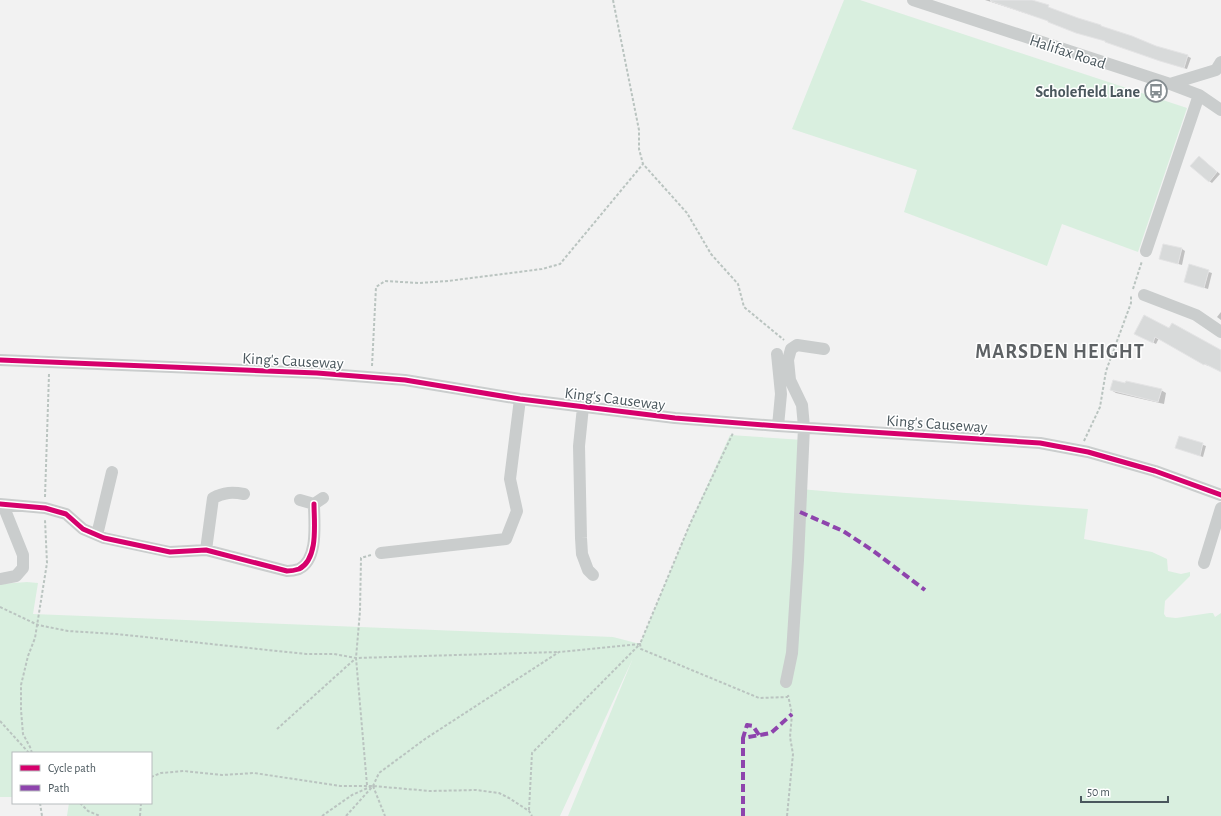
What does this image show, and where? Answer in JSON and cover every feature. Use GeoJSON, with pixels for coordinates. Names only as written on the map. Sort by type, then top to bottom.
{"type":"FeatureCollection","features":[{"type":"Feature","properties":{"kind":"street","name":"Halifax Road"},"geometry":{"type":"LineString","coordinates":[[913,0],[1170,84],[1199,95],[1221,110]]}},
{"type":"Feature","properties":{"kind":"street"},"geometry":{"type":"LineString","coordinates":[[1170,84],[1216,70],[1221,62]]}},
{"type":"Feature","properties":{"kind":"street"},"geometry":{"type":"LineString","coordinates":[[1146,251],[1199,95]]}},
{"type":"Feature","properties":{"kind":"street"},"geometry":{"type":"LineString","coordinates":[[1144,294],[1196,315],[1221,332]]}},
{"type":"Feature","properties":{"kind":"street"},"geometry":{"type":"LineString","coordinates":[[786,682],[792,653],[804,427],[802,405],[790,380],[788,360],[791,349],[797,345],[824,348]]}},
{"type":"Feature","properties":{"kind":"street"},"geometry":{"type":"LineString","coordinates":[[777,354],[781,394],[778,426]]}},
{"type":"Feature","properties":{"kind":"street","name":"King's Causeway"},"geometry":{"type":"LineString","coordinates":[[0,360],[317,373],[372,377],[405,380],[583,407],[674,418],[1040,443],[1080,451],[1155,471],[1221,495]]}},
{"type":"Feature","properties":{"kind":"street"},"geometry":{"type":"LineString","coordinates":[[382,552],[506,539],[517,511],[510,479],[520,398]]}},
{"type":"Feature","properties":{"kind":"street"},"geometry":{"type":"LineString","coordinates":[[583,407],[579,446],[582,554],[588,570],[593,575]]}},
{"type":"Feature","properties":{"kind":"street"},"geometry":{"type":"LineString","coordinates":[[97,535],[112,472]]}},
{"type":"Feature","properties":{"kind":"street"},"geometry":{"type":"LineString","coordinates":[[206,550],[213,498],[220,494],[234,492],[244,494]]}},
{"type":"Feature","properties":{"kind":"street"},"geometry":{"type":"LineString","coordinates":[[0,579],[16,576],[23,568],[23,555],[2,504],[45,508],[66,514],[84,529],[104,538],[170,552],[206,550],[287,571],[300,569],[309,560],[314,544],[319,501],[300,500]]}},
{"type":"Feature","properties":{"kind":"street"},"geometry":{"type":"LineString","coordinates":[[1204,564],[1221,508]]}},
{"type":"Feature","properties":{"kind":"path"},"geometry":{"type":"LineString","coordinates":[[613,0],[639,130],[639,149],[643,164],[687,213],[711,254],[738,284],[744,307],[793,347]]}},
{"type":"Feature","properties":{"kind":"path"},"geometry":{"type":"LineString","coordinates":[[372,377],[376,288],[385,281],[419,283],[448,281],[542,269],[560,264],[643,164]]}},
{"type":"Feature","properties":{"kind":"path"},"geometry":{"type":"LineString","coordinates":[[1080,451],[1100,407],[1106,371],[1131,303],[1132,294],[1146,251]]}},
{"type":"Feature","properties":{"kind":"path"},"geometry":{"type":"LineString","coordinates":[[31,752],[30,747],[23,734],[21,685],[38,625],[47,562],[45,508],[49,362]]}},
{"type":"Feature","properties":{"kind":"path"},"geometry":{"type":"LineString","coordinates":[[529,811],[532,753],[640,644],[690,524],[738,423]]}},
{"type":"Feature","properties":{"kind":"path"},"geometry":{"type":"LineString","coordinates":[[367,786],[356,658],[361,591],[361,558],[382,552]]}},
{"type":"Feature","properties":{"kind":"path"},"geometry":{"type":"LineString","coordinates":[[0,607],[38,625],[68,631],[116,634],[306,654],[334,654],[356,658],[559,652],[640,644]]}},
{"type":"Feature","properties":{"kind":"path"},"geometry":{"type":"LineString","coordinates":[[640,644],[641,649],[759,698],[788,697]]}},
{"type":"Feature","properties":{"kind":"path"},"geometry":{"type":"LineString","coordinates":[[346,816],[373,786],[379,773],[425,739],[559,652]]}},
{"type":"Feature","properties":{"kind":"path"},"geometry":{"type":"LineString","coordinates":[[277,729],[356,658]]}},
{"type":"Feature","properties":{"kind":"path"},"geometry":{"type":"LineString","coordinates":[[786,682],[792,714],[790,737],[793,754],[787,816]]}},
{"type":"Feature","properties":{"kind":"path"},"geometry":{"type":"LineString","coordinates":[[0,722],[30,752]]}},
{"type":"Feature","properties":{"kind":"path"},"geometry":{"type":"LineString","coordinates":[[152,777],[161,773],[184,771],[222,775],[254,772],[340,786],[373,786],[430,791],[476,790],[499,793],[529,811],[532,816]]}},
{"type":"Feature","properties":{"kind":"path"},"geometry":{"type":"LineString","coordinates":[[322,816],[352,795],[373,786]]}},
{"type":"Feature","properties":{"kind":"path"},"geometry":{"type":"LineString","coordinates":[[373,786],[385,816]]}},
{"type":"Feature","properties":{"kind":"path"},"geometry":{"type":"LineString","coordinates":[[40,804],[42,816]]}},
{"type":"Feature","properties":{"kind":"path"},"geometry":{"type":"LineString","coordinates":[[81,804],[88,810],[100,816]]}},
{"type":"Feature","properties":{"kind":"path"},"geometry":{"type":"LineString","coordinates":[[140,816],[141,804]]}},
{"type":"Feature","properties":{"kind":"green space"},"geometry":{"type":"Polygon","coordinates":[[[844,0],[860,0],[1187,108],[1138,252],[1062,224],[1047,266],[904,212],[917,170],[792,129],[844,0]]]}},
{"type":"Feature","properties":{"kind":"green space"},"geometry":{"type":"Polygon","coordinates":[[[730,435],[803,440],[800,489],[1088,509],[1084,539],[1152,552],[1167,559],[1168,571],[1181,574],[1190,572],[1190,576],[1165,601],[1164,614],[1166,617],[1176,618],[1213,613],[1215,617],[1221,613],[1221,816],[568,816],[633,658],[560,816],[67,816],[69,804],[152,804],[152,752],[12,752],[12,797],[0,797],[0,584],[27,582],[38,583],[33,614],[613,637],[640,644],[692,519],[730,435]]]}},
{"type":"Feature","properties":{"kind":"building"},"geometry":{"type":"Polygon","coordinates":[[[1032,0],[1049,5],[1048,7],[1078,18],[1132,36],[1156,46],[1188,55],[1184,68],[1105,41],[1076,33],[1048,21],[990,1],[1032,0]]]}},
{"type":"Feature","properties":{"kind":"building"},"geometry":{"type":"Polygon","coordinates":[[[1199,156],[1217,172],[1209,182],[1190,166],[1199,156]]]}},
{"type":"Feature","properties":{"kind":"building"},"geometry":{"type":"Polygon","coordinates":[[[1163,244],[1182,248],[1178,264],[1159,259],[1163,244]]]}},
{"type":"Feature","properties":{"kind":"building"},"geometry":{"type":"Polygon","coordinates":[[[1189,264],[1209,270],[1204,288],[1184,282],[1189,264]]]}},
{"type":"Feature","properties":{"kind":"building"},"geometry":{"type":"Polygon","coordinates":[[[1144,315],[1169,328],[1172,323],[1221,350],[1221,372],[1205,364],[1204,365],[1155,337],[1153,343],[1134,334],[1144,315]]]}},
{"type":"Feature","properties":{"kind":"building"},"geometry":{"type":"Polygon","coordinates":[[[1113,380],[1125,383],[1126,381],[1162,389],[1158,402],[1110,390],[1113,380]]]}},
{"type":"Feature","properties":{"kind":"building"},"geometry":{"type":"Polygon","coordinates":[[[1179,436],[1203,443],[1200,456],[1175,448],[1179,436]]]}},
{"type":"Feature","properties":{"kind":"marked path"},"geometry":{"type":"LineString","coordinates":[[800,512],[843,531],[872,550],[925,590]]}},
{"type":"Feature","properties":{"kind":"marked path"},"geometry":{"type":"LineString","coordinates":[[759,735],[753,726],[747,725],[743,738],[771,733],[792,714]]}},
{"type":"Feature","properties":{"kind":"marked path"},"geometry":{"type":"LineString","coordinates":[[743,738],[743,816]]}},
{"type":"Feature","properties":{"kind":"cycle path"},"geometry":{"type":"LineString","coordinates":[[0,360],[317,373],[405,380],[520,399],[675,418],[1040,443],[1088,452],[1155,471],[1221,495]]}},
{"type":"Feature","properties":{"kind":"cycle path"},"geometry":{"type":"LineString","coordinates":[[0,504],[45,508],[66,514],[83,529],[104,538],[170,552],[206,550],[287,571],[299,569],[310,557],[313,549],[315,530],[314,504]]}},
{"type":"Feature","properties":{"kind":"place","name":"Scholefield Lane"},"geometry":{"type":"Point","coordinates":[1156,91]}},
{"type":"Feature","properties":{"kind":"district","name":"MARSDEN HEIGHT"},"geometry":{"type":"Point","coordinates":[1060,351]}}]}
